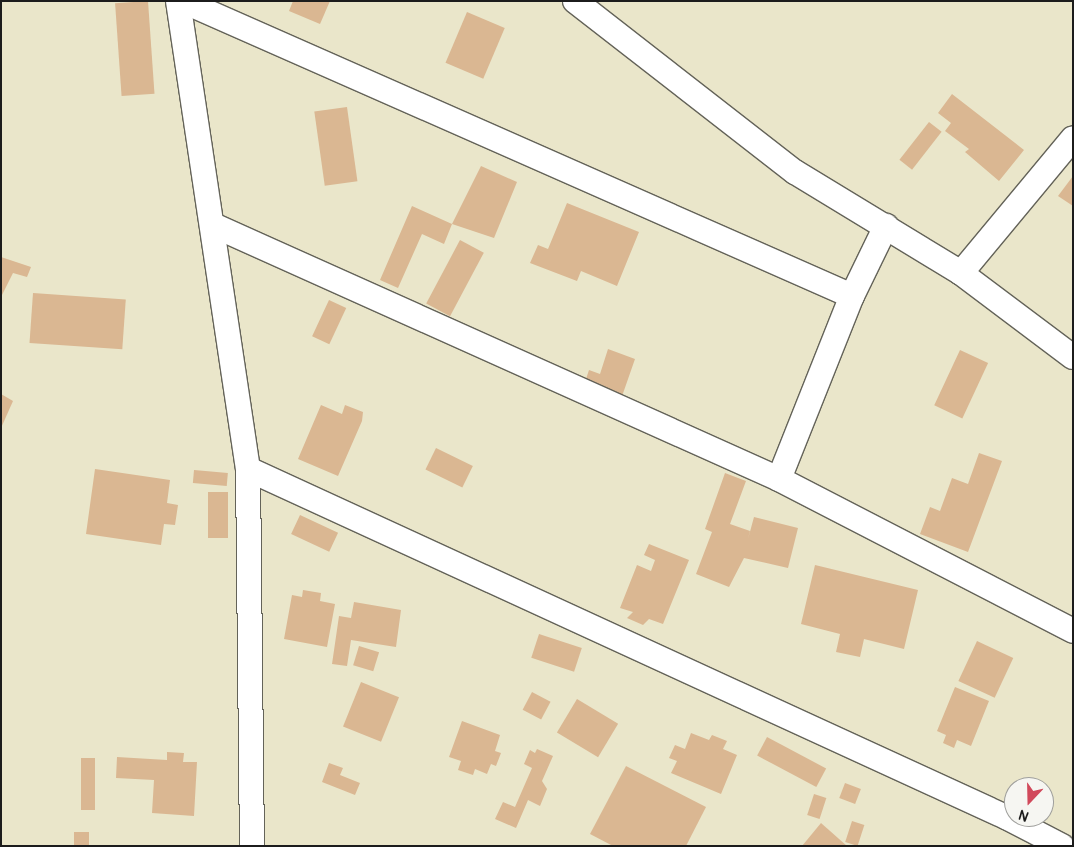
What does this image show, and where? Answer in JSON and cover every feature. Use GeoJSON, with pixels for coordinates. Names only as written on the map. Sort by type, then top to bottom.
{"type":"FeatureCollection","features":[{"type":"Feature","properties":{"kind":"street"},"geometry":{"type":"LineString","coordinates":[[178,1],[248,469],[252,846]]}},
{"type":"Feature","properties":{"kind":"street"},"geometry":{"type":"LineString","coordinates":[[183,1],[852,296]]}},
{"type":"Feature","properties":{"kind":"street"},"geometry":{"type":"LineString","coordinates":[[574,1],[795,172],[961,273],[1073,357]]}},
{"type":"Feature","properties":{"kind":"street"},"geometry":{"type":"LineString","coordinates":[[961,273],[1073,138]]}},
{"type":"Feature","properties":{"kind":"street"},"geometry":{"type":"LineString","coordinates":[[213,225],[779,480],[1073,631]]}},
{"type":"Feature","properties":{"kind":"street"},"geometry":{"type":"LineString","coordinates":[[779,480],[852,296],[886,226]]}},
{"type":"Feature","properties":{"kind":"street"},"geometry":{"type":"LineString","coordinates":[[248,469],[1008,818],[1062,846]]}},
{"type":"Feature","properties":{"kind":"building"},"geometry":{"type":"Polygon","coordinates":[[[148,1],[154,94],[122,96],[115,3],[148,1]]]}},
{"type":"Feature","properties":{"kind":"building"},"geometry":{"type":"Polygon","coordinates":[[[293,1],[330,1],[320,24],[289,11],[293,1]]]}},
{"type":"Feature","properties":{"kind":"building"},"geometry":{"type":"Polygon","coordinates":[[[467,12],[505,28],[483,79],[446,63],[467,12]]]}},
{"type":"Feature","properties":{"kind":"building"},"geometry":{"type":"Polygon","coordinates":[[[952,94],[1024,150],[999,181],[965,152],[969,149],[945,131],[951,123],[938,113],[952,94]]]}},
{"type":"Feature","properties":{"kind":"building"},"geometry":{"type":"Polygon","coordinates":[[[347,107],[357,181],[325,186],[314,112],[347,107]]]}},
{"type":"Feature","properties":{"kind":"building"},"geometry":{"type":"Polygon","coordinates":[[[929,122],[942,132],[912,170],[899,160],[929,122]]]}},
{"type":"Feature","properties":{"kind":"building"},"geometry":{"type":"Polygon","coordinates":[[[481,166],[517,182],[494,238],[452,224],[481,166]]]}},
{"type":"Feature","properties":{"kind":"building"},"geometry":{"type":"Polygon","coordinates":[[[1073,176],[1073,206],[1058,196],[1073,176]]]}},
{"type":"Feature","properties":{"kind":"building"},"geometry":{"type":"Polygon","coordinates":[[[567,203],[639,232],[617,286],[581,271],[577,281],[530,263],[538,245],[548,249],[567,203]]]}},
{"type":"Feature","properties":{"kind":"building"},"geometry":{"type":"Polygon","coordinates":[[[412,206],[452,224],[444,244],[422,234],[398,288],[380,280],[412,206]]]}},
{"type":"Feature","properties":{"kind":"building"},"geometry":{"type":"Polygon","coordinates":[[[460,240],[484,253],[450,316],[426,304],[460,240]]]}},
{"type":"Feature","properties":{"kind":"building"},"geometry":{"type":"Polygon","coordinates":[[[1,257],[31,267],[27,277],[13,273],[1,297],[1,257]]]}},
{"type":"Feature","properties":{"kind":"building"},"geometry":{"type":"Polygon","coordinates":[[[33,293],[126,299],[122,349],[30,343],[33,293]]]}},
{"type":"Feature","properties":{"kind":"building"},"geometry":{"type":"Polygon","coordinates":[[[329,300],[346,308],[329,344],[312,336],[329,300]]]}},
{"type":"Feature","properties":{"kind":"building"},"geometry":{"type":"Polygon","coordinates":[[[608,349],[635,359],[620,402],[583,388],[589,370],[600,374],[608,349]]]}},
{"type":"Feature","properties":{"kind":"building"},"geometry":{"type":"Polygon","coordinates":[[[960,350],[988,363],[962,418],[934,405],[960,350]]]}},
{"type":"Feature","properties":{"kind":"building"},"geometry":{"type":"Polygon","coordinates":[[[1,394],[13,401],[1,428],[1,394]]]}},
{"type":"Feature","properties":{"kind":"building"},"geometry":{"type":"Polygon","coordinates":[[[321,405],[342,414],[345,405],[363,412],[362,421],[338,476],[298,459],[321,405]]]}},
{"type":"Feature","properties":{"kind":"building"},"geometry":{"type":"Polygon","coordinates":[[[436,448],[473,466],[462,488],[425,470],[436,448]]]}},
{"type":"Feature","properties":{"kind":"building"},"geometry":{"type":"Polygon","coordinates":[[[979,453],[1002,461],[968,552],[920,534],[930,507],[940,511],[952,478],[968,484],[979,453]]]}},
{"type":"Feature","properties":{"kind":"building"},"geometry":{"type":"Polygon","coordinates":[[[95,469],[170,480],[167,503],[178,505],[175,525],[164,524],[161,545],[86,534],[95,469]]]}},
{"type":"Feature","properties":{"kind":"building"},"geometry":{"type":"Polygon","coordinates":[[[194,470],[228,473],[227,486],[193,483],[194,470]]]}},
{"type":"Feature","properties":{"kind":"building"},"geometry":{"type":"Polygon","coordinates":[[[725,473],[746,481],[730,524],[750,531],[748,539],[754,517],[798,528],[788,568],[744,558],[729,587],[696,574],[712,532],[705,529],[725,473]]]}},
{"type":"Feature","properties":{"kind":"building"},"geometry":{"type":"Polygon","coordinates":[[[208,492],[228,492],[228,538],[208,538],[208,492]]]}},
{"type":"Feature","properties":{"kind":"building"},"geometry":{"type":"Polygon","coordinates":[[[300,515],[338,533],[329,552],[291,534],[300,515]]]}},
{"type":"Feature","properties":{"kind":"building"},"geometry":{"type":"Polygon","coordinates":[[[649,544],[689,560],[663,624],[649,619],[643,625],[627,618],[633,612],[620,608],[637,565],[651,571],[655,560],[644,555],[649,544]]]}},
{"type":"Feature","properties":{"kind":"building"},"geometry":{"type":"Polygon","coordinates":[[[815,565],[918,590],[904,649],[864,639],[860,657],[836,652],[840,634],[801,624],[815,565]]]}},
{"type":"Feature","properties":{"kind":"building"},"geometry":{"type":"Polygon","coordinates":[[[303,590],[321,593],[320,601],[335,604],[327,647],[284,639],[292,595],[302,597],[303,590]]]}},
{"type":"Feature","properties":{"kind":"building"},"geometry":{"type":"Polygon","coordinates":[[[354,602],[401,610],[396,647],[351,640],[347,666],[332,664],[339,616],[351,618],[354,602]]]}},
{"type":"Feature","properties":{"kind":"building"},"geometry":{"type":"Polygon","coordinates":[[[539,634],[582,648],[574,672],[531,658],[539,634]]]}},
{"type":"Feature","properties":{"kind":"building"},"geometry":{"type":"Polygon","coordinates":[[[977,641],[1013,658],[995,698],[958,681],[977,641]]]}},
{"type":"Feature","properties":{"kind":"building"},"geometry":{"type":"Polygon","coordinates":[[[359,646],[379,652],[373,671],[353,665],[359,646]]]}},
{"type":"Feature","properties":{"kind":"building"},"geometry":{"type":"Polygon","coordinates":[[[361,682],[399,697],[381,742],[343,727],[361,682]]]}},
{"type":"Feature","properties":{"kind":"building"},"geometry":{"type":"Polygon","coordinates":[[[955,687],[989,701],[971,746],[957,740],[954,748],[943,743],[946,735],[937,731],[955,687]]]}},
{"type":"Feature","properties":{"kind":"building"},"geometry":{"type":"Polygon","coordinates":[[[532,692],[551,702],[541,720],[523,710],[532,692]]]}},
{"type":"Feature","properties":{"kind":"building"},"geometry":{"type":"Polygon","coordinates":[[[577,699],[618,724],[598,757],[557,732],[577,699]]]}},
{"type":"Feature","properties":{"kind":"building"},"geometry":{"type":"Polygon","coordinates":[[[462,721],[500,735],[495,751],[501,753],[496,766],[491,764],[487,774],[475,769],[473,775],[458,770],[461,761],[449,757],[462,721]]]}},
{"type":"Feature","properties":{"kind":"building"},"geometry":{"type":"Polygon","coordinates":[[[691,733],[709,740],[712,735],[727,741],[723,749],[737,755],[721,794],[671,773],[677,761],[669,758],[675,745],[685,749],[691,733]]]}},
{"type":"Feature","properties":{"kind":"building"},"geometry":{"type":"Polygon","coordinates":[[[767,737],[826,768],[816,787],[757,756],[767,737]]]}},
{"type":"Feature","properties":{"kind":"building"},"geometry":{"type":"Polygon","coordinates":[[[537,749],[553,756],[542,781],[547,789],[540,806],[528,800],[516,828],[495,819],[503,802],[515,807],[532,768],[524,764],[530,750],[535,753],[537,749]]]}},
{"type":"Feature","properties":{"kind":"building"},"geometry":{"type":"Polygon","coordinates":[[[167,752],[184,753],[183,762],[197,762],[194,816],[152,813],[154,780],[116,778],[117,757],[167,760],[167,752]]]}},
{"type":"Feature","properties":{"kind":"building"},"geometry":{"type":"Polygon","coordinates":[[[81,758],[95,758],[95,810],[81,810],[81,758]]]}},
{"type":"Feature","properties":{"kind":"building"},"geometry":{"type":"Polygon","coordinates":[[[329,763],[343,768],[340,775],[360,783],[355,795],[322,782],[329,763]]]}},
{"type":"Feature","properties":{"kind":"building"},"geometry":{"type":"Polygon","coordinates":[[[626,766],[706,807],[686,846],[613,846],[590,834],[626,766]]]}},
{"type":"Feature","properties":{"kind":"building"},"geometry":{"type":"Polygon","coordinates":[[[845,783],[861,789],[855,804],[839,798],[845,783]]]}},
{"type":"Feature","properties":{"kind":"building"},"geometry":{"type":"Polygon","coordinates":[[[814,794],[826,798],[820,819],[807,815],[814,794]]]}},
{"type":"Feature","properties":{"kind":"building"},"geometry":{"type":"Polygon","coordinates":[[[852,821],[864,825],[858,846],[845,842],[852,821]]]}},
{"type":"Feature","properties":{"kind":"building"},"geometry":{"type":"Polygon","coordinates":[[[821,823],[847,846],[802,846],[821,823]]]}},
{"type":"Feature","properties":{"kind":"building"},"geometry":{"type":"Polygon","coordinates":[[[74,832],[89,832],[89,846],[74,846],[74,832]]]}}]}
